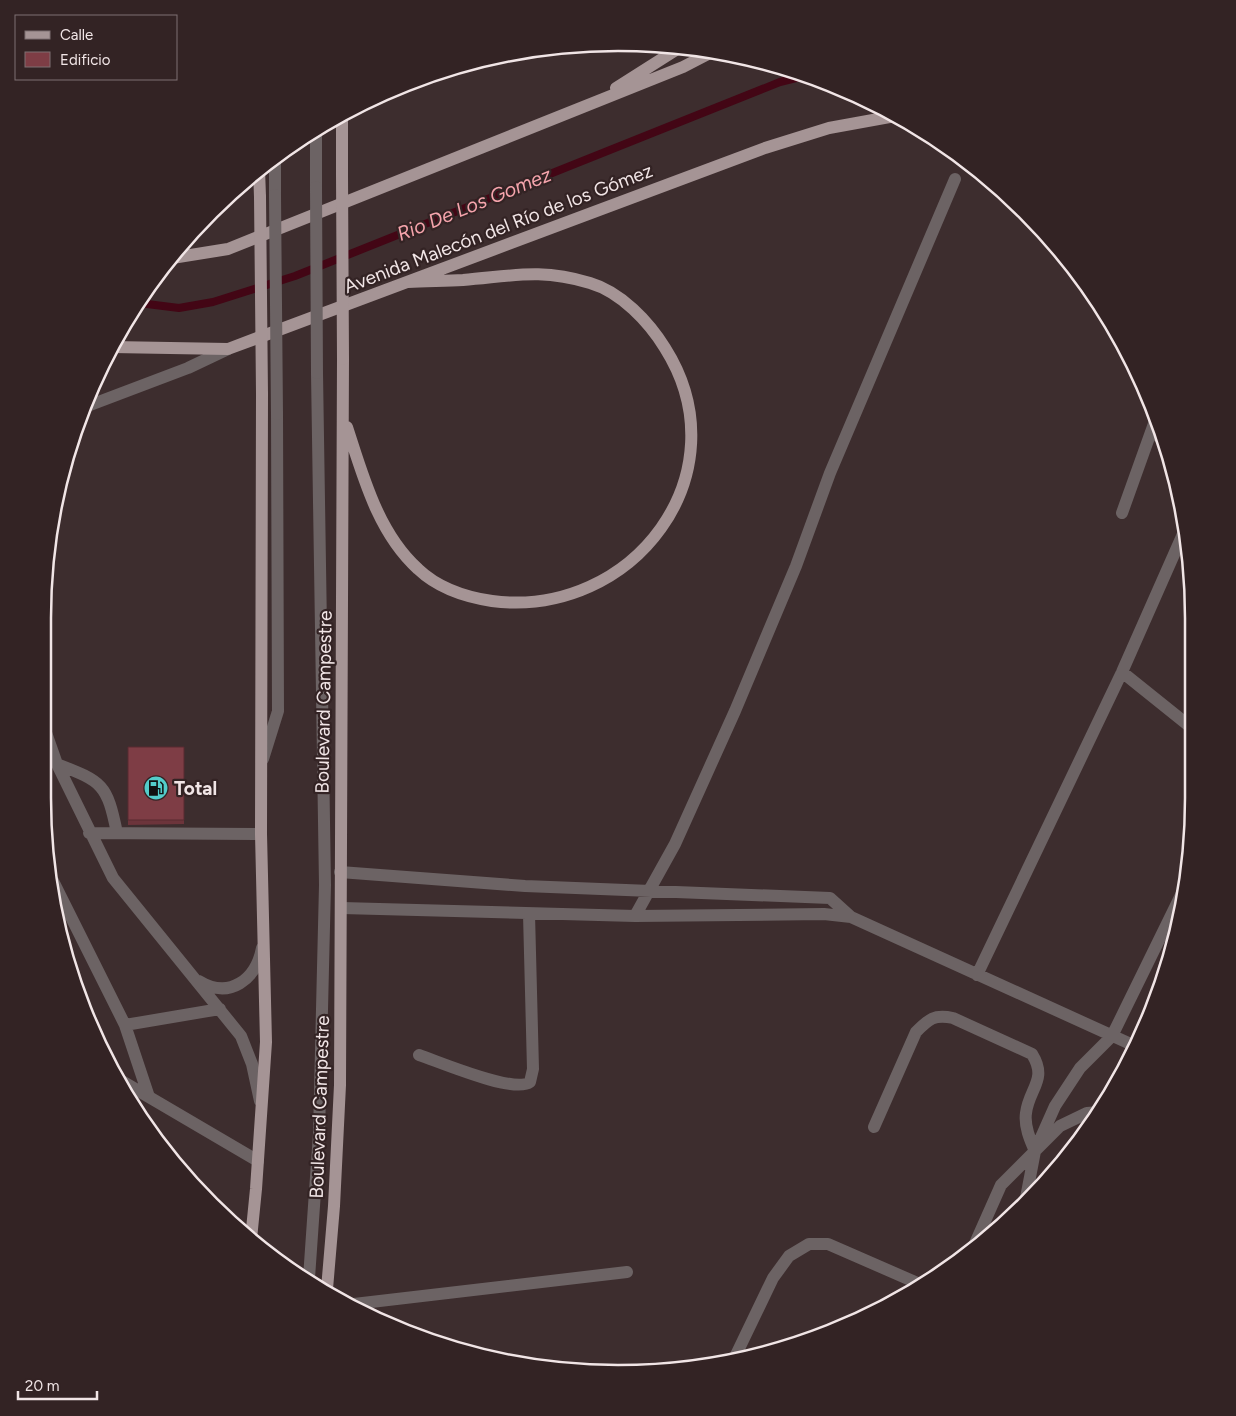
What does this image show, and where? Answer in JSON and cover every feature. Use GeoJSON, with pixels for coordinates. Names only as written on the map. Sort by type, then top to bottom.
{"type":"FeatureCollection","features":[{"type":"Feature","properties":{"kind":"main road"},"geometry":{"type":"LineString","coordinates":[[591,104],[670,54]]}},
{"type":"Feature","properties":{"kind":"main road"},"geometry":{"type":"LineString","coordinates":[[182,256],[228,249],[683,67],[701,58]]}},
{"type":"Feature","properties":{"kind":"main road","name":"Avenida Malecón del Río de los Gómez"},"geometry":{"type":"LineString","coordinates":[[121,347],[228,349],[765,148],[829,128],[884,118]]}},
{"type":"Feature","properties":{"kind":"main road","name":"Boulevard Campestre"},"geometry":{"type":"LineString","coordinates":[[327,1284],[338,1137],[342,908],[340,872],[344,415],[342,123]]}},
{"type":"Feature","properties":{"kind":"main road"},"geometry":{"type":"LineString","coordinates":[[252,1230],[266,1042],[262,834],[262,394],[259,179]]}},
{"type":"Feature","properties":{"kind":"main road"},"geometry":{"type":"LineString","coordinates":[[344,415],[369,493],[396,545],[417,569],[440,586],[473,598],[509,603],[534,602],[562,597],[587,588],[618,571],[638,556],[657,535],[677,505],[688,474],[691,437],[689,403],[677,367],[653,329],[622,300],[593,283],[554,274],[517,273],[464,280],[408,282]]}},
{"type":"Feature","properties":{"kind":"street"},"geometry":{"type":"LineString","coordinates":[[309,1273],[319,1134],[326,885],[316,139]]}},
{"type":"Feature","properties":{"kind":"street"},"geometry":{"type":"LineString","coordinates":[[262,762],[278,711],[275,166]]}},
{"type":"Feature","properties":{"kind":"street"},"geometry":{"type":"LineString","coordinates":[[635,916],[675,844],[735,711],[796,566],[830,474],[955,179]]}},
{"type":"Feature","properties":{"kind":"street"},"geometry":{"type":"LineString","coordinates":[[93,404],[188,368],[228,349]]}},
{"type":"Feature","properties":{"kind":"street"},"geometry":{"type":"LineString","coordinates":[[1122,513],[1152,429]]}},
{"type":"Feature","properties":{"kind":"street"},"geometry":{"type":"LineString","coordinates":[[978,974],[1122,672],[1180,542]]}},
{"type":"Feature","properties":{"kind":"street"},"geometry":{"type":"LineString","coordinates":[[1122,672],[1185,723]]}},
{"type":"Feature","properties":{"kind":"street"},"geometry":{"type":"LineString","coordinates":[[51,747],[89,833],[113,878],[241,1036],[248,1050],[261,1111]]}},
{"type":"Feature","properties":{"kind":"street"},"geometry":{"type":"LineString","coordinates":[[57,764],[91,777],[102,789],[111,802],[117,833]]}},
{"type":"Feature","properties":{"kind":"street"},"geometry":{"type":"LineString","coordinates":[[89,833],[262,834]]}},
{"type":"Feature","properties":{"kind":"street"},"geometry":{"type":"LineString","coordinates":[[340,872],[524,886],[830,898],[851,917]]}},
{"type":"Feature","properties":{"kind":"street"},"geometry":{"type":"LineString","coordinates":[[60,894],[125,1025],[149,1097]]}},
{"type":"Feature","properties":{"kind":"street"},"geometry":{"type":"LineString","coordinates":[[735,915],[736,894]]}},
{"type":"Feature","properties":{"kind":"street"},"geometry":{"type":"LineString","coordinates":[[342,908],[635,916],[824,914],[851,917],[1129,1043]]}},
{"type":"Feature","properties":{"kind":"street"},"geometry":{"type":"LineString","coordinates":[[1028,1190],[1035,1151],[1055,1106],[1080,1068],[1112,1036],[1174,910]]}},
{"type":"Feature","properties":{"kind":"street"},"geometry":{"type":"LineString","coordinates":[[419,1055],[502,1084],[519,1086],[530,1082],[533,1069],[529,914]]}},
{"type":"Feature","properties":{"kind":"street"},"geometry":{"type":"LineString","coordinates":[[196,980],[216,988],[236,985],[255,970],[263,944]]}},
{"type":"Feature","properties":{"kind":"street"},"geometry":{"type":"LineString","coordinates":[[125,1025],[220,1009]]}},
{"type":"Feature","properties":{"kind":"street"},"geometry":{"type":"LineString","coordinates":[[874,1126],[916,1032],[927,1021],[939,1015],[952,1018],[1032,1054],[1038,1064],[1039,1079],[1026,1113],[1028,1135],[1035,1151]]}},
{"type":"Feature","properties":{"kind":"street"},"geometry":{"type":"LineString","coordinates":[[130,1086],[258,1161]]}},
{"type":"Feature","properties":{"kind":"street"},"geometry":{"type":"LineString","coordinates":[[980,1234],[1001,1185],[1060,1126],[1089,1113]]}},
{"type":"Feature","properties":{"kind":"street"},"geometry":{"type":"LineString","coordinates":[[737,1352],[773,1278],[789,1256],[809,1244],[828,1244],[913,1281]]}},
{"type":"Feature","properties":{"kind":"street"},"geometry":{"type":"LineString","coordinates":[[362,1303],[627,1272]]}},
{"type":"Feature","properties":{"kind":"building","name":"Total"},"geometry":{"type":"Polygon","coordinates":[[[128,747],[184,747],[184,820],[128,820],[128,747]]]}},
{"type":"Feature","properties":{"kind":"waterway","name":"Rio De Los Gomez"},"geometry":{"type":"LineString","coordinates":[[146,304],[179,308],[213,302],[295,276],[780,82],[793,79]]}},
{"type":"Feature","properties":{"kind":"place","name":"Total"},"geometry":{"type":"Point","coordinates":[156,788]}}]}
